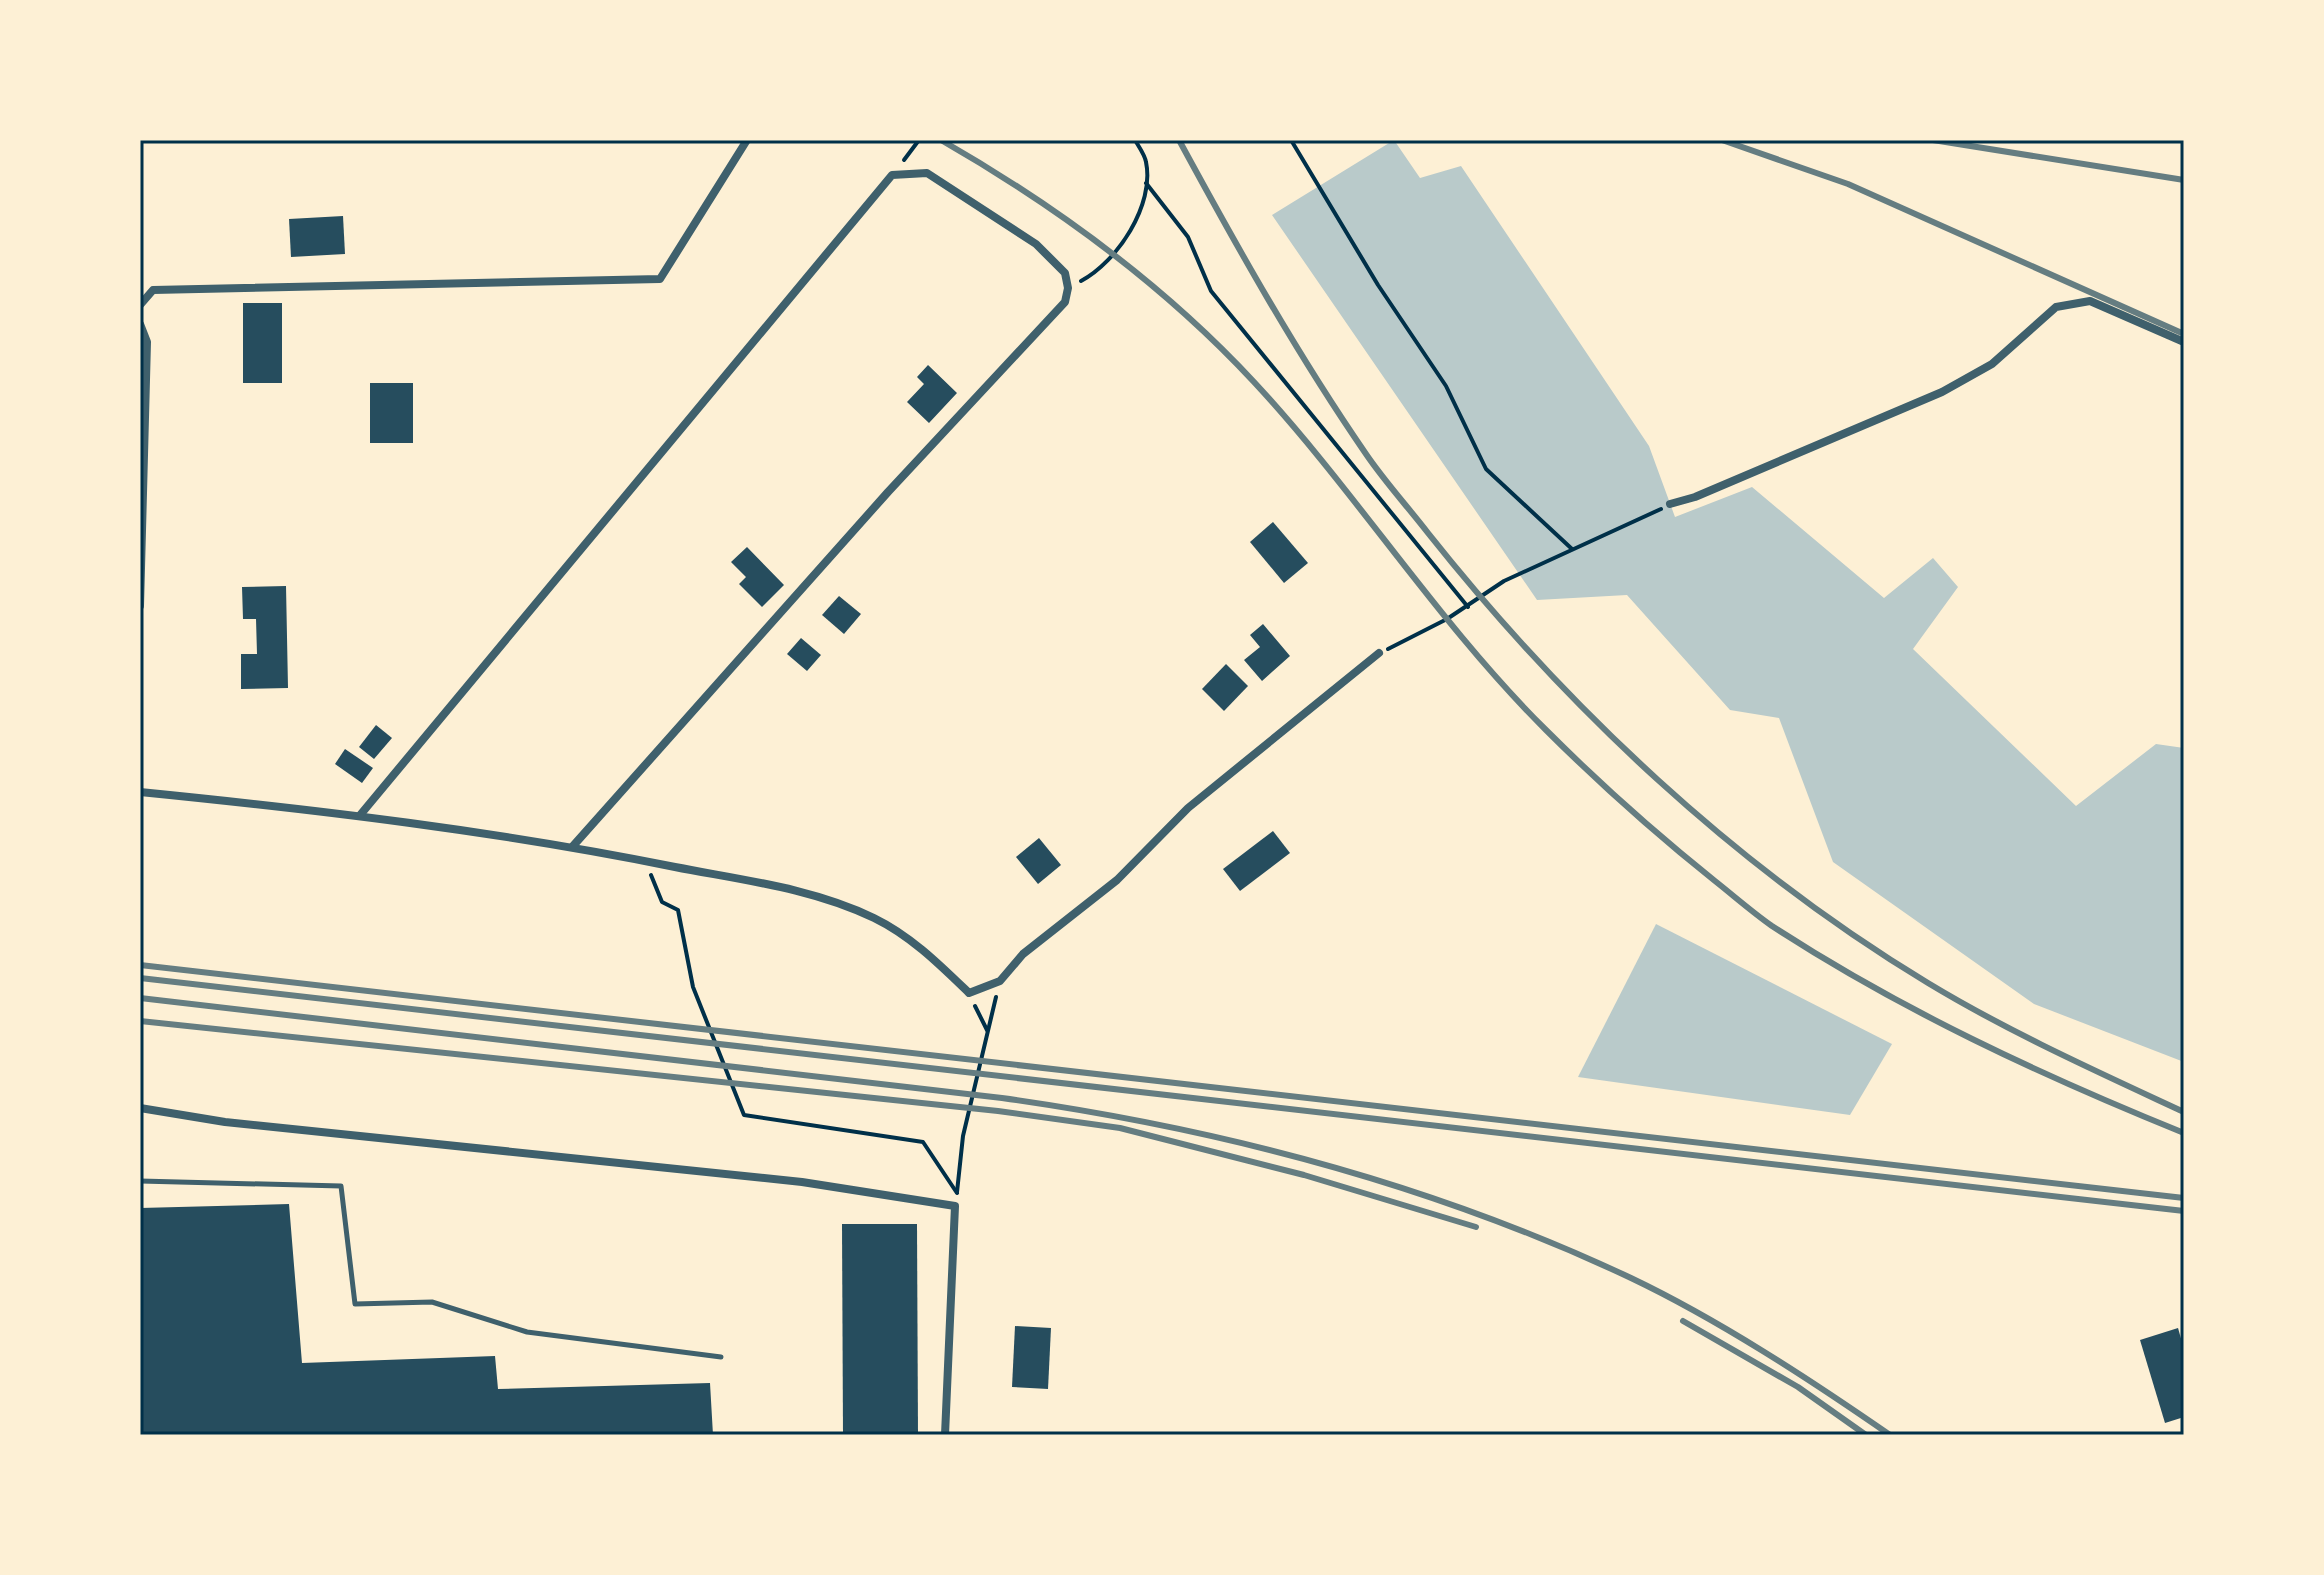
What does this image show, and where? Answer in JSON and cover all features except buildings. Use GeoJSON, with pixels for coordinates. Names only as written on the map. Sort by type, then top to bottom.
{"type":"FeatureCollection","features":[{"type":"Feature","properties":{"kind":"street"},"geometry":{"type":"LineString","coordinates":[[140,305],[153,290],[660,279],[747,140]]}},
{"type":"Feature","properties":{"kind":"street"},"geometry":{"type":"LineString","coordinates":[[361,814],[892,175],[927,173],[996,215],[1036,244],[1065,273],[1068,288],[1065,302],[888,492],[573,846]]}},
{"type":"Feature","properties":{"kind":"street"},"geometry":{"type":"LineString","coordinates":[[1670,504],[1695,497],[1942,392],[1992,364],[2056,307],[2090,301],[2184,342]]}},
{"type":"Feature","properties":{"kind":"street"},"geometry":{"type":"LineString","coordinates":[[140,324],[147,342],[140,606]]}},
{"type":"Feature","properties":{"kind":"street"},"geometry":{"type":"LineString","coordinates":[[140,792],[361,814],[573,846],[816,895],[861,913],[923,949],[969,993],[1000,981],[1023,954],[1117,880],[1188,808],[1379,653]]}},
{"type":"Feature","properties":{"kind":"street"},"geometry":{"type":"LineString","coordinates":[[140,1108],[241,1124],[802,1182],[955,1206],[945,1435]]}},
{"type":"Feature","properties":{"kind":"lane"},"geometry":{"type":"LineString","coordinates":[[140,1181],[341,1186],[355,1304],[432,1302],[527,1332],[721,1357]]}},
{"type":"Feature","properties":{"kind":"path"},"geometry":{"type":"LineString","coordinates":[[892,175],[919,140]]}},
{"type":"Feature","properties":{"kind":"path"},"geometry":{"type":"LineString","coordinates":[[1068,288],[1097,273],[1127,236],[1146,191],[1146,161],[1135,140]]}},
{"type":"Feature","properties":{"kind":"path"},"geometry":{"type":"LineString","coordinates":[[1291,140],[1378,285],[1446,386],[1486,469],[1572,549]]}},
{"type":"Feature","properties":{"kind":"path"},"geometry":{"type":"LineString","coordinates":[[1146,183],[1188,237],[1211,291],[1468,607]]}},
{"type":"Feature","properties":{"kind":"path"},"geometry":{"type":"LineString","coordinates":[[1379,653],[1468,607],[1504,581],[1670,504]]}},
{"type":"Feature","properties":{"kind":"path"},"geometry":{"type":"LineString","coordinates":[[646,861],[662,902],[678,910],[693,987],[744,1115],[923,1142],[957,1193]]}},
{"type":"Feature","properties":{"kind":"path"},"geometry":{"type":"LineString","coordinates":[[955,1206],[963,1136],[1000,981]]}},
{"type":"Feature","properties":{"kind":"path"},"geometry":{"type":"LineString","coordinates":[[969,993],[988,1031]]}},
{"type":"Feature","properties":{"kind":"shaded area"},"geometry":{"type":"Polygon","coordinates":[[[1394,140],[1420,178],[1461,166],[1649,446],[1675,517],[1752,487],[1884,598],[1933,558],[1958,587],[1913,649],[2076,806],[2156,744],[2184,748],[2184,1062],[2034,1004],[1833,862],[1779,718],[1730,710],[1627,595],[1537,600],[1272,215],[1394,140]]]}},
{"type":"Feature","properties":{"kind":"shaded area"},"geometry":{"type":"Polygon","coordinates":[[[1656,924],[1892,1044],[1850,1115],[1578,1077],[1656,924]]]}},
{"type":"Feature","properties":{"kind":"railway"},"geometry":{"type":"LineString","coordinates":[[941,140],[1026,192],[1107,249],[1219,346],[1292,424],[1433,602],[1507,689],[1607,788],[1750,910],[1821,957],[1921,1013],[2077,1088],[2184,1133]]}},
{"type":"Feature","properties":{"kind":"railway"},"geometry":{"type":"LineString","coordinates":[[1179,140],[1292,339],[1373,464],[1482,598],[1597,722],[1722,836],[1857,938],[1990,1018],[2184,1112]]}},
{"type":"Feature","properties":{"kind":"railway"},"geometry":{"type":"LineString","coordinates":[[1722,140],[1848,184],[2184,334]]}},
{"type":"Feature","properties":{"kind":"railway"},"geometry":{"type":"LineString","coordinates":[[1933,140],[2184,180]]}},
{"type":"Feature","properties":{"kind":"railway"},"geometry":{"type":"LineString","coordinates":[[140,965],[2184,1198]]}},
{"type":"Feature","properties":{"kind":"railway"},"geometry":{"type":"LineString","coordinates":[[140,978],[2184,1211]]}},
{"type":"Feature","properties":{"kind":"railway"},"geometry":{"type":"LineString","coordinates":[[140,998],[1002,1098],[1163,1126],[1243,1144],[1402,1188],[1480,1215],[1631,1278],[1763,1351],[1890,1435]]}},
{"type":"Feature","properties":{"kind":"railway"},"geometry":{"type":"LineString","coordinates":[[140,1021],[998,1111],[1120,1128],[1304,1175],[1476,1227]]}},
{"type":"Feature","properties":{"kind":"railway"},"geometry":{"type":"LineString","coordinates":[[1683,1321],[1798,1387],[1866,1435]]}}]}
